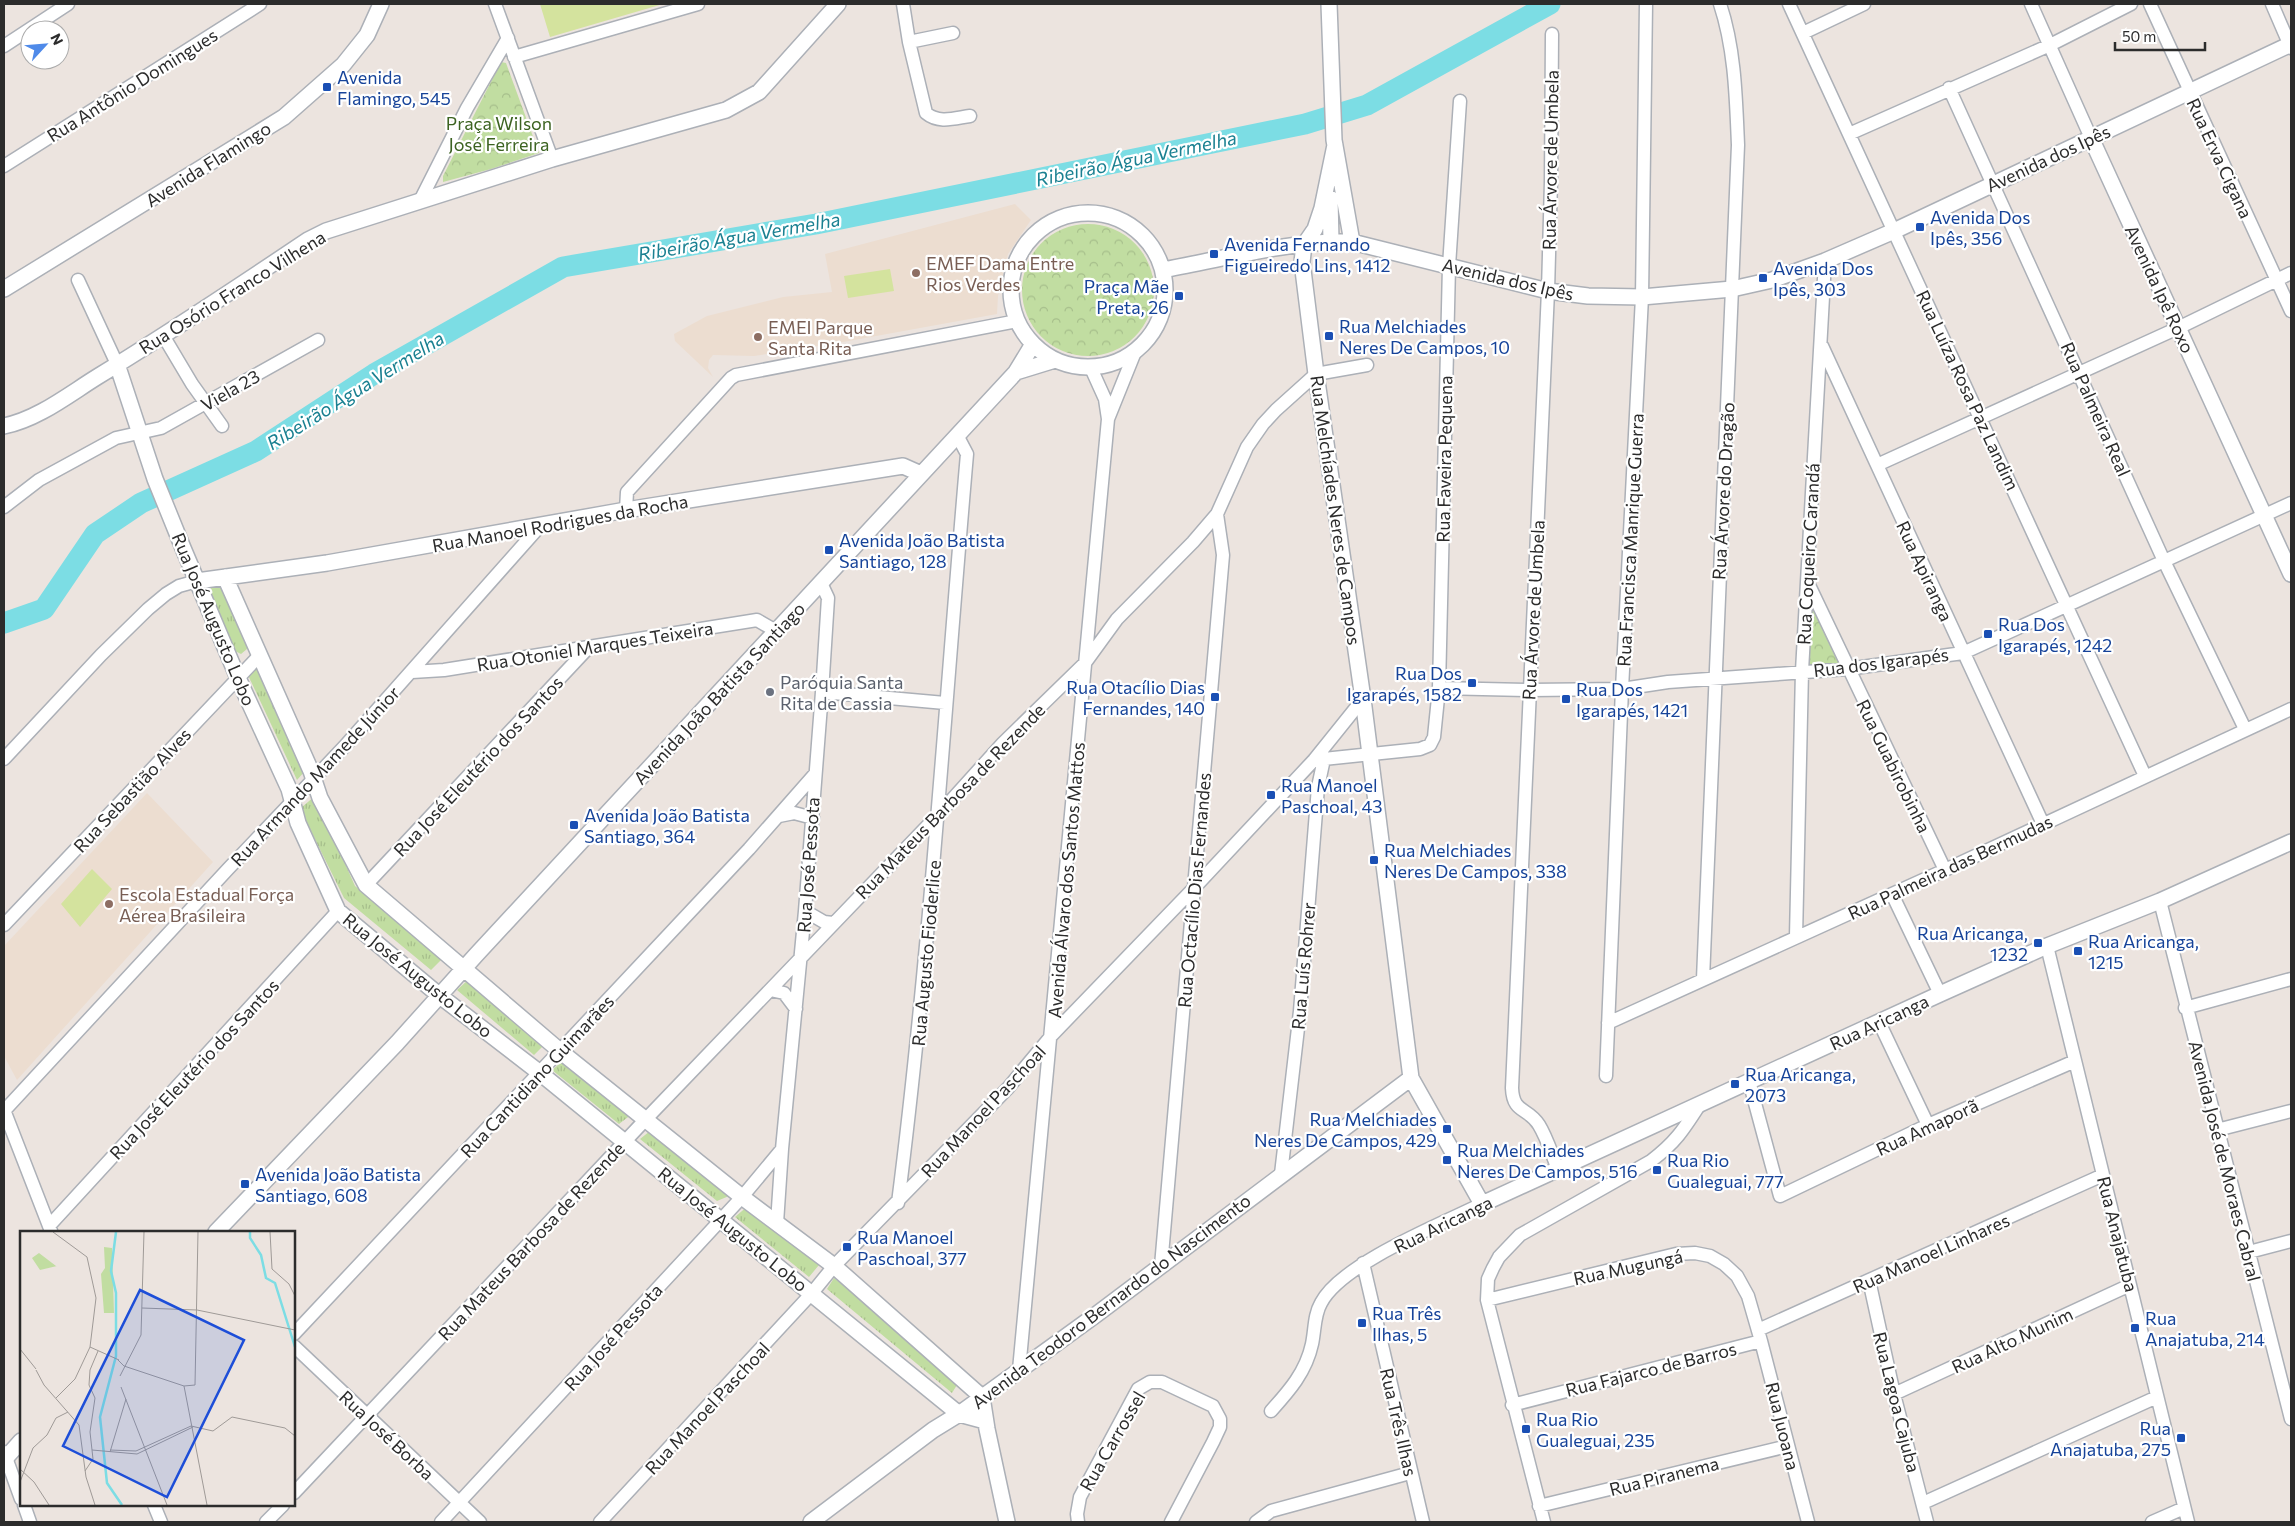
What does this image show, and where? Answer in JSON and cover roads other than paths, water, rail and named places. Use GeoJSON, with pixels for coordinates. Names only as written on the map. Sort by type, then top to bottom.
{"type":"FeatureCollection","features":[{"type":"Feature","properties":{"kind":"street"},"geometry":{"type":"LineString","coordinates":[[4,46],[68,4]]}},
{"type":"Feature","properties":{"kind":"street","name":"Rua Antônio Domingues"},"geometry":{"type":"LineString","coordinates":[[4,165],[260,4]]}},
{"type":"Feature","properties":{"kind":"street","name":"Avenida Flamingo"},"geometry":{"type":"LineString","coordinates":[[4,290],[284,117],[343,65],[367,35],[381,4]]}},
{"type":"Feature","properties":{"kind":"street"},"geometry":{"type":"LineString","coordinates":[[495,4],[552,159]]}},
{"type":"Feature","properties":{"kind":"street"},"geometry":{"type":"LineString","coordinates":[[514,57],[698,4]]}},
{"type":"Feature","properties":{"kind":"street"},"geometry":{"type":"LineString","coordinates":[[903,4],[909,42],[926,113],[933,119],[940,120],[970,116]]}},
{"type":"Feature","properties":{"kind":"street"},"geometry":{"type":"LineString","coordinates":[[1329,4],[1334,142],[1352,242]]}},
{"type":"Feature","properties":{"kind":"street","name":"Rua Francisca Manrique Guerra"},"geometry":{"type":"LineString","coordinates":[[1606,1076],[1622,689],[1642,297],[1646,4]]}},
{"type":"Feature","properties":{"kind":"street","name":"Rua Árvore do Dragão"},"geometry":{"type":"LineString","coordinates":[[1703,979],[1738,145],[1737,103],[1730,44],[1720,4]]}},
{"type":"Feature","properties":{"kind":"street","name":"Rua Luíza Rosa Paz Landim"},"geometry":{"type":"LineString","coordinates":[[1789,4],[2146,776]]}},
{"type":"Feature","properties":{"kind":"street"},"geometry":{"type":"LineString","coordinates":[[1803,33],[1864,4]]}},
{"type":"Feature","properties":{"kind":"street","name":"Avenida Ipê Roxo"},"geometry":{"type":"LineString","coordinates":[[2031,4],[2291,574]]}},
{"type":"Feature","properties":{"kind":"street"},"geometry":{"type":"LineString","coordinates":[[1849,134],[2050,45],[2131,4]]}},
{"type":"Feature","properties":{"kind":"street","name":"Rua Erva Cigana"},"geometry":{"type":"LineString","coordinates":[[2150,4],[2291,311]]}},
{"type":"Feature","properties":{"kind":"street"},"geometry":{"type":"LineString","coordinates":[[2272,4],[2291,45]]}},
{"type":"Feature","properties":{"kind":"street","name":"Rua Osório Franco Vilhena"},"geometry":{"type":"LineString","coordinates":[[4,426],[15,424],[45,410],[117,364],[164,337],[308,240],[326,231],[552,159],[726,110],[748,99],[770,80],[836,5]]}},
{"type":"Feature","properties":{"kind":"street"},"geometry":{"type":"LineString","coordinates":[[909,42],[953,33]]}},
{"type":"Feature","properties":{"kind":"street","name":"Rua Árvore de Umbela"},"geometry":{"type":"LineString","coordinates":[[1552,34],[1548,291],[1512,1098],[1520,1110],[1537,1122],[1558,1169]]}},
{"type":"Feature","properties":{"kind":"street"},"geometry":{"type":"LineString","coordinates":[[422,199],[471,101],[508,38]]}},
{"type":"Feature","properties":{"kind":"street","name":"Avenida dos Ipês"},"geometry":{"type":"LineString","coordinates":[[1163,270],[1331,241],[1352,242],[1548,291],[1588,296],[1642,297],[1732,289],[1772,280],[1824,262],[2291,45]]}},
{"type":"Feature","properties":{"kind":"street","name":"Rua Palmeira Real"},"geometry":{"type":"LineString","coordinates":[[1950,88],[2164,561],[2245,729]]}},
{"type":"Feature","properties":{"kind":"street","name":"Rua Faveira Pequena"},"geometry":{"type":"LineString","coordinates":[[1369,756],[1420,749],[1430,745],[1434,738],[1438,688],[1449,266],[1460,101]]}},
{"type":"Feature","properties":{"kind":"street"},"geometry":{"type":"LineString","coordinates":[[1304,245],[1319,219],[1334,142]]}},
{"type":"Feature","properties":{"kind":"street"},"geometry":{"type":"LineString","coordinates":[[1329,169],[1331,241]]}},
{"type":"Feature","properties":{"kind":"street"},"geometry":{"type":"LineString","coordinates":[[1083,212],[1104,214],[1124,221],[1142,233],[1155,250],[1163,270],[1166,288],[1164,306],[1158,323],[1148,339],[1135,352],[1115,363],[1092,368],[1072,366],[1054,360],[1032,344],[1017,321],[1011,300],[1011,279],[1016,258],[1028,240],[1043,226],[1062,216],[1083,212]]}},
{"type":"Feature","properties":{"kind":"street","name":"Rua Melchíades Neres de Campos"},"geometry":{"type":"LineString","coordinates":[[1304,245],[1302,262],[1316,374],[1363,699],[1411,1078],[1482,1204]]}},
{"type":"Feature","properties":{"kind":"street","name":"Rua Coqueiro Carandá"},"geometry":{"type":"LineString","coordinates":[[1796,936],[1802,671],[1824,262]]}},
{"type":"Feature","properties":{"kind":"street"},"geometry":{"type":"LineString","coordinates":[[1877,465],[1981,416],[2080,374],[2291,273]]}},
{"type":"Feature","properties":{"kind":"street","name":"Rua José Augusto Lobo"},"geometry":{"type":"LineString","coordinates":[[78,280],[117,364],[155,479],[197,581],[238,678],[289,788],[298,823],[338,911],[440,996],[540,1073],[959,1414]]}},
{"type":"Feature","properties":{"kind":"street"},"geometry":{"type":"LineString","coordinates":[[626,510],[627,492],[730,378],[744,372],[1017,321]]}},
{"type":"Feature","properties":{"kind":"street"},"geometry":{"type":"LineString","coordinates":[[164,337],[192,384],[222,426]]}},
{"type":"Feature","properties":{"kind":"street","name":"Viela 23"},"geometry":{"type":"LineString","coordinates":[[4,507],[39,480],[116,438],[161,428],[318,340]]}},
{"type":"Feature","properties":{"kind":"street","name":"Avenida João Batista Santiago"},"geometry":{"type":"LineString","coordinates":[[217,1231],[440,996],[1016,372],[1032,344]]}},
{"type":"Feature","properties":{"kind":"street","name":"Rua Apiranga"},"geometry":{"type":"LineString","coordinates":[[1821,344],[2043,824]]}},
{"type":"Feature","properties":{"kind":"street","name":"Avenida Álvaro dos Santos Mattos"},"geometry":{"type":"LineString","coordinates":[[1108,419],[1135,352]]}},
{"type":"Feature","properties":{"kind":"street","name":"Avenida João Batista Santiago"},"geometry":{"type":"LineString","coordinates":[[1016,372],[1054,360]]}},
{"type":"Feature","properties":{"kind":"street"},"geometry":{"type":"LineString","coordinates":[[1316,374],[1367,365]]}},
{"type":"Feature","properties":{"kind":"street","name":"Avenida Álvaro dos Santos Mattos"},"geometry":{"type":"LineString","coordinates":[[1019,1370],[1052,1035],[1108,419],[1105,399],[1092,368]]}},
{"type":"Feature","properties":{"kind":"street","name":"Rua Mateus Barbosa de Rezende"},"geometry":{"type":"LineString","coordinates":[[295,1492],[624,1142],[938,815],[1003,743],[1085,663],[1117,619],[1193,542],[1217,514],[1247,446],[1262,424],[1316,374]]}},
{"type":"Feature","properties":{"kind":"street","name":"Rua Augusto Fioderlice"},"geometry":{"type":"LineString","coordinates":[[898,1203],[915,1070],[967,454],[957,435]]}},
{"type":"Feature","properties":{"kind":"street","name":"Rua Manoel Rodrigues da Rocha"},"geometry":{"type":"LineString","coordinates":[[197,581],[327,563],[626,510],[903,466],[921,474]]}},
{"type":"Feature","properties":{"kind":"street","name":"Rua dos Igarapés"},"geometry":{"type":"LineString","coordinates":[[1438,688],[1622,689],[1715,678],[1847,669],[1963,652],[2068,606],[2291,503]]}},
{"type":"Feature","properties":{"kind":"street","name":"Rua Octacílio Dias Fernandes"},"geometry":{"type":"LineString","coordinates":[[1160,1266],[1195,888],[1223,555],[1217,514]]}},
{"type":"Feature","properties":{"kind":"street","name":"Rua Armando Mamede Júnior"},"geometry":{"type":"LineString","coordinates":[[4,1110],[228,869],[314,780],[540,526]]}},
{"type":"Feature","properties":{"kind":"street","name":"Rua José Augusto Lobo"},"geometry":{"type":"LineString","coordinates":[[225,577],[314,780],[320,798],[366,885],[560,1051],[742,1197],[834,1266],[982,1397]]}},
{"type":"Feature","properties":{"kind":"street","name":"Rua Guabirobinha"},"geometry":{"type":"LineString","coordinates":[[1806,580],[1945,870]]}},
{"type":"Feature","properties":{"kind":"street"},"geometry":{"type":"LineString","coordinates":[[4,759],[101,655],[148,609],[179,586],[197,581]]}},
{"type":"Feature","properties":{"kind":"street","name":"Rua José Pessota"},"geometry":{"type":"LineString","coordinates":[[777,1223],[782,1149],[806,911],[822,692],[828,598],[821,583]]}},
{"type":"Feature","properties":{"kind":"street","name":"Rua Otoniel Marques Teixeira"},"geometry":{"type":"LineString","coordinates":[[412,672],[444,670],[758,620],[776,631]]}},
{"type":"Feature","properties":{"kind":"street","name":"Rua José Eleutério dos Santos"},"geometry":{"type":"LineString","coordinates":[[366,885],[590,647]]}},
{"type":"Feature","properties":{"kind":"street","name":"Rua Sebastião Alves"},"geometry":{"type":"LineString","coordinates":[[4,925],[260,655]]}},
{"type":"Feature","properties":{"kind":"street"},"geometry":{"type":"LineString","coordinates":[[822,692],[945,703]]}},
{"type":"Feature","properties":{"kind":"street","name":"Rua Manoel Paschoal"},"geometry":{"type":"LineString","coordinates":[[600,1522],[812,1293],[834,1266],[898,1203],[1008,1088],[1052,1035],[1319,760],[1363,699]]}},
{"type":"Feature","properties":{"kind":"street","name":"Rua Palmeira das Bermudas"},"geometry":{"type":"LineString","coordinates":[[1608,1023],[1945,870],[2291,708]]}},
{"type":"Feature","properties":{"kind":"street"},"geometry":{"type":"LineString","coordinates":[[1319,760],[1369,756]]}},
{"type":"Feature","properties":{"kind":"street","name":"Rua Luís Rohrer"},"geometry":{"type":"LineString","coordinates":[[1281,1174],[1300,1011],[1319,760]]}},
{"type":"Feature","properties":{"kind":"street","name":"Rua Cantidiano Guimarães"},"geometry":{"type":"LineString","coordinates":[[295,1333],[540,1073],[779,816],[815,774]]}},
{"type":"Feature","properties":{"kind":"street"},"geometry":{"type":"LineString","coordinates":[[779,816],[794,813],[813,818]]}},
{"type":"Feature","properties":{"kind":"street","name":"Rua Aricanga"},"geometry":{"type":"LineString","coordinates":[[1271,1411],[1292,1388],[1302,1372],[1312,1346],[1318,1310],[1322,1301],[1339,1282],[1363,1263],[1482,1204],[1940,994],[2047,946],[2160,901],[2291,842]]}},
{"type":"Feature","properties":{"kind":"street"},"geometry":{"type":"LineString","coordinates":[[1892,894],[1940,994]]}},
{"type":"Feature","properties":{"kind":"street","name":"Avenida José de Moraes Cabral"},"geometry":{"type":"LineString","coordinates":[[2160,901],[2185,1008],[2249,1252],[2285,1373],[2291,1419]]}},
{"type":"Feature","properties":{"kind":"street","name":"Rua José Eleutério dos Santos"},"geometry":{"type":"LineString","coordinates":[[50,1229],[338,911]]}},
{"type":"Feature","properties":{"kind":"street"},"geometry":{"type":"LineString","coordinates":[[806,911],[824,922],[833,923]]}},
{"type":"Feature","properties":{"kind":"street","name":"Rua Anajatuba"},"geometry":{"type":"LineString","coordinates":[[2047,946],[2188,1522]]}},
{"type":"Feature","properties":{"kind":"street"},"geometry":{"type":"LineString","coordinates":[[2185,1008],[2291,979]]}},
{"type":"Feature","properties":{"kind":"street"},"geometry":{"type":"LineString","coordinates":[[770,990],[784,993],[796,1008]]}},
{"type":"Feature","properties":{"kind":"street"},"geometry":{"type":"LineString","coordinates":[[1879,1022],[1928,1126]]}},
{"type":"Feature","properties":{"kind":"street","name":"Rua Amaporã"},"geometry":{"type":"LineString","coordinates":[[1749,1081],[1780,1196],[1928,1126],[2075,1061]]}},
{"type":"Feature","properties":{"kind":"street","name":"Avenida Teodoro Bernardo do Nascimento"},"geometry":{"type":"LineString","coordinates":[[811,1522],[933,1430],[959,1414],[1160,1266],[1411,1078]]}},
{"type":"Feature","properties":{"kind":"street"},"geometry":{"type":"LineString","coordinates":[[1544,1522],[1512,1405],[1487,1300],[1488,1279],[1492,1268],[1510,1244],[1533,1227],[1651,1160],[1670,1146],[1680,1135],[1700,1104]]}},
{"type":"Feature","properties":{"kind":"street"},"geometry":{"type":"LineString","coordinates":[[4,1110],[50,1229]]}},
{"type":"Feature","properties":{"kind":"street"},"geometry":{"type":"LineString","coordinates":[[2217,1130],[2291,1111]]}},
{"type":"Feature","properties":{"kind":"street","name":"Rua José Pessota"},"geometry":{"type":"LineString","coordinates":[[440,1522],[742,1197],[782,1149]]}},
{"type":"Feature","properties":{"kind":"street","name":"Rua Manoel Linhares"},"geometry":{"type":"LineString","coordinates":[[1760,1335],[1869,1280],[2103,1175]]}},
{"type":"Feature","properties":{"kind":"street"},"geometry":{"type":"LineString","coordinates":[[2249,1252],[2291,1241]]}},
{"type":"Feature","properties":{"kind":"street","name":"Rua Mugungá"},"geometry":{"type":"LineString","coordinates":[[1487,1300],[1676,1254],[1695,1253],[1710,1256],[1724,1264],[1737,1276],[1748,1296],[1760,1335]]}},
{"type":"Feature","properties":{"kind":"street","name":"Rua Três Ilhas"},"geometry":{"type":"LineString","coordinates":[[1363,1263],[1410,1473],[1423,1522]]}},
{"type":"Feature","properties":{"kind":"street","name":"Rua Lagoa Cajuba"},"geometry":{"type":"LineString","coordinates":[[1869,1280],[1894,1394],[1927,1522]]}},
{"type":"Feature","properties":{"kind":"street","name":"Rua Alto Munim"},"geometry":{"type":"LineString","coordinates":[[1894,1394],[2130,1285]]}},
{"type":"Feature","properties":{"kind":"street","name":"Rua Fajarco de Barros"},"geometry":{"type":"LineString","coordinates":[[1512,1405],[1760,1335]]}},
{"type":"Feature","properties":{"kind":"street","name":"Rua Juoana"},"geometry":{"type":"LineString","coordinates":[[1760,1335],[1808,1522]]}},
{"type":"Feature","properties":{"kind":"street","name":"Rua José Borba"},"geometry":{"type":"LineString","coordinates":[[295,1347],[480,1522]]}},
{"type":"Feature","properties":{"kind":"street","name":"Rua Carrossel"},"geometry":{"type":"LineString","coordinates":[[1078,1522],[1077,1514],[1080,1497],[1103,1451],[1138,1389],[1155,1381],[1162,1382],[1213,1406],[1220,1419],[1220,1427],[1213,1442],[1171,1522]]}},
{"type":"Feature","properties":{"kind":"street"},"geometry":{"type":"LineString","coordinates":[[982,1397],[985,1421],[1007,1522]]}},
{"type":"Feature","properties":{"kind":"street"},"geometry":{"type":"LineString","coordinates":[[1922,1504],[2157,1397]]}},
{"type":"Feature","properties":{"kind":"street"},"geometry":{"type":"LineString","coordinates":[[959,1414],[985,1421]]}},
{"type":"Feature","properties":{"kind":"street"},"geometry":{"type":"LineString","coordinates":[[20,1442],[4,1456],[20,1496]]}},
{"type":"Feature","properties":{"kind":"street","name":"Rua Piranema"},"geometry":{"type":"LineString","coordinates":[[1539,1506],[1788,1446]]}},
{"type":"Feature","properties":{"kind":"street"},"geometry":{"type":"LineString","coordinates":[[1256,1522],[1271,1511],[1410,1473]]}},
{"type":"Feature","properties":{"kind":"street"},"geometry":{"type":"LineString","coordinates":[[24,1506],[30,1522]]}},
{"type":"Feature","properties":{"kind":"street"},"geometry":{"type":"LineString","coordinates":[[154,1506],[161,1522]]}},
{"type":"Feature","properties":{"kind":"street"},"geometry":{"type":"LineString","coordinates":[[266,1522],[282,1506]]}},
{"type":"Feature","properties":{"kind":"street"},"geometry":{"type":"LineString","coordinates":[[2152,1522],[2184,1508]]}},
{"type":"Feature","properties":{"kind":"waterway","name":"Ribeirão Água Vermelha"},"geometry":{"type":"LineString","coordinates":[[4,623],[44,609],[95,534],[141,503],[256,451],[374,374],[563,267],[816,224],[1305,124],[1367,105],[1550,4]]}},
{"type":"Feature","properties":{"kind":"place","name":"Avenida Flamingo, 545"},"geometry":{"type":"Point","coordinates":[327,87]}},
{"type":"Feature","properties":{"kind":"place","name":"Avenida Dos Ipês, 356"},"geometry":{"type":"Point","coordinates":[1920,227]}},
{"type":"Feature","properties":{"kind":"place","name":"Avenida Fernando Figueiredo Lins, 1412"},"geometry":{"type":"Point","coordinates":[1214,254]}},
{"type":"Feature","properties":{"kind":"place","name":"EMEF Dama Entre Rios Verdes"},"geometry":{"type":"Point","coordinates":[916,273]}},
{"type":"Feature","properties":{"kind":"place","name":"Avenida Dos Ipês, 303"},"geometry":{"type":"Point","coordinates":[1763,278]}},
{"type":"Feature","properties":{"kind":"place","name":"Praça Mãe Preta, 26"},"geometry":{"type":"Point","coordinates":[1179,296]}},
{"type":"Feature","properties":{"kind":"place","name":"Rua Melchiades Neres De Campos, 10"},"geometry":{"type":"Point","coordinates":[1329,336]}},
{"type":"Feature","properties":{"kind":"place","name":"EMEI Parque Santa Rita"},"geometry":{"type":"Point","coordinates":[758,337]}},
{"type":"Feature","properties":{"kind":"place","name":"Avenida João Batista Santiago, 128"},"geometry":{"type":"Point","coordinates":[829,550]}},
{"type":"Feature","properties":{"kind":"place","name":"Rua Dos Igarapés, 1242"},"geometry":{"type":"Point","coordinates":[1988,634]}},
{"type":"Feature","properties":{"kind":"place","name":"Rua Dos Igarapés, 1582"},"geometry":{"type":"Point","coordinates":[1472,683]}},
{"type":"Feature","properties":{"kind":"place","name":"Paróquia Santa Rita de Cassia"},"geometry":{"type":"Point","coordinates":[770,692]}},
{"type":"Feature","properties":{"kind":"place","name":"Rua Otacílio Dias Fernandes, 140"},"geometry":{"type":"Point","coordinates":[1215,697]}},
{"type":"Feature","properties":{"kind":"place","name":"Rua Dos Igarapés, 1421"},"geometry":{"type":"Point","coordinates":[1566,699]}},
{"type":"Feature","properties":{"kind":"place","name":"Rua Manoel Paschoal, 43"},"geometry":{"type":"Point","coordinates":[1271,795]}},
{"type":"Feature","properties":{"kind":"place","name":"Avenida João Batista Santiago, 364"},"geometry":{"type":"Point","coordinates":[574,825]}},
{"type":"Feature","properties":{"kind":"place","name":"Rua Melchiades Neres De Campos, 338"},"geometry":{"type":"Point","coordinates":[1374,860]}},
{"type":"Feature","properties":{"kind":"place","name":"Escola Estadual Força Aérea Brasileira"},"geometry":{"type":"Point","coordinates":[109,904]}},
{"type":"Feature","properties":{"kind":"place","name":"Rua Aricanga, 1232"},"geometry":{"type":"Point","coordinates":[2038,943]}},
{"type":"Feature","properties":{"kind":"place","name":"Rua Aricanga, 1215"},"geometry":{"type":"Point","coordinates":[2078,951]}},
{"type":"Feature","properties":{"kind":"place","name":"Rua Aricanga, 2073"},"geometry":{"type":"Point","coordinates":[1735,1084]}},
{"type":"Feature","properties":{"kind":"place","name":"Rua Melchiades Neres De Campos, 429"},"geometry":{"type":"Point","coordinates":[1447,1129]}},
{"type":"Feature","properties":{"kind":"place","name":"Rua Melchiades Neres De Campos, 516"},"geometry":{"type":"Point","coordinates":[1447,1160]}},
{"type":"Feature","properties":{"kind":"place","name":"Rua Rio Gualeguai, 777"},"geometry":{"type":"Point","coordinates":[1657,1170]}},
{"type":"Feature","properties":{"kind":"place","name":"Avenida João Batista Santiago, 608"},"geometry":{"type":"Point","coordinates":[245,1184]}},
{"type":"Feature","properties":{"kind":"place","name":"Rua Manoel Paschoal, 377"},"geometry":{"type":"Point","coordinates":[847,1247]}},
{"type":"Feature","properties":{"kind":"place","name":"Rua Três Ilhas, 5"},"geometry":{"type":"Point","coordinates":[1362,1323]}},
{"type":"Feature","properties":{"kind":"place","name":"Rua Anajatuba, 214"},"geometry":{"type":"Point","coordinates":[2135,1328]}},
{"type":"Feature","properties":{"kind":"place","name":"Rua Rio Gualeguai, 235"},"geometry":{"type":"Point","coordinates":[1526,1429]}},
{"type":"Feature","properties":{"kind":"place","name":"Rua Anajatuba, 275"},"geometry":{"type":"Point","coordinates":[2181,1438]}},
{"type":"Feature","properties":{"kind":"park label","name":"Praça Wilson José Ferreira"},"geometry":{"type":"Point","coordinates":[499,133]}}]}
